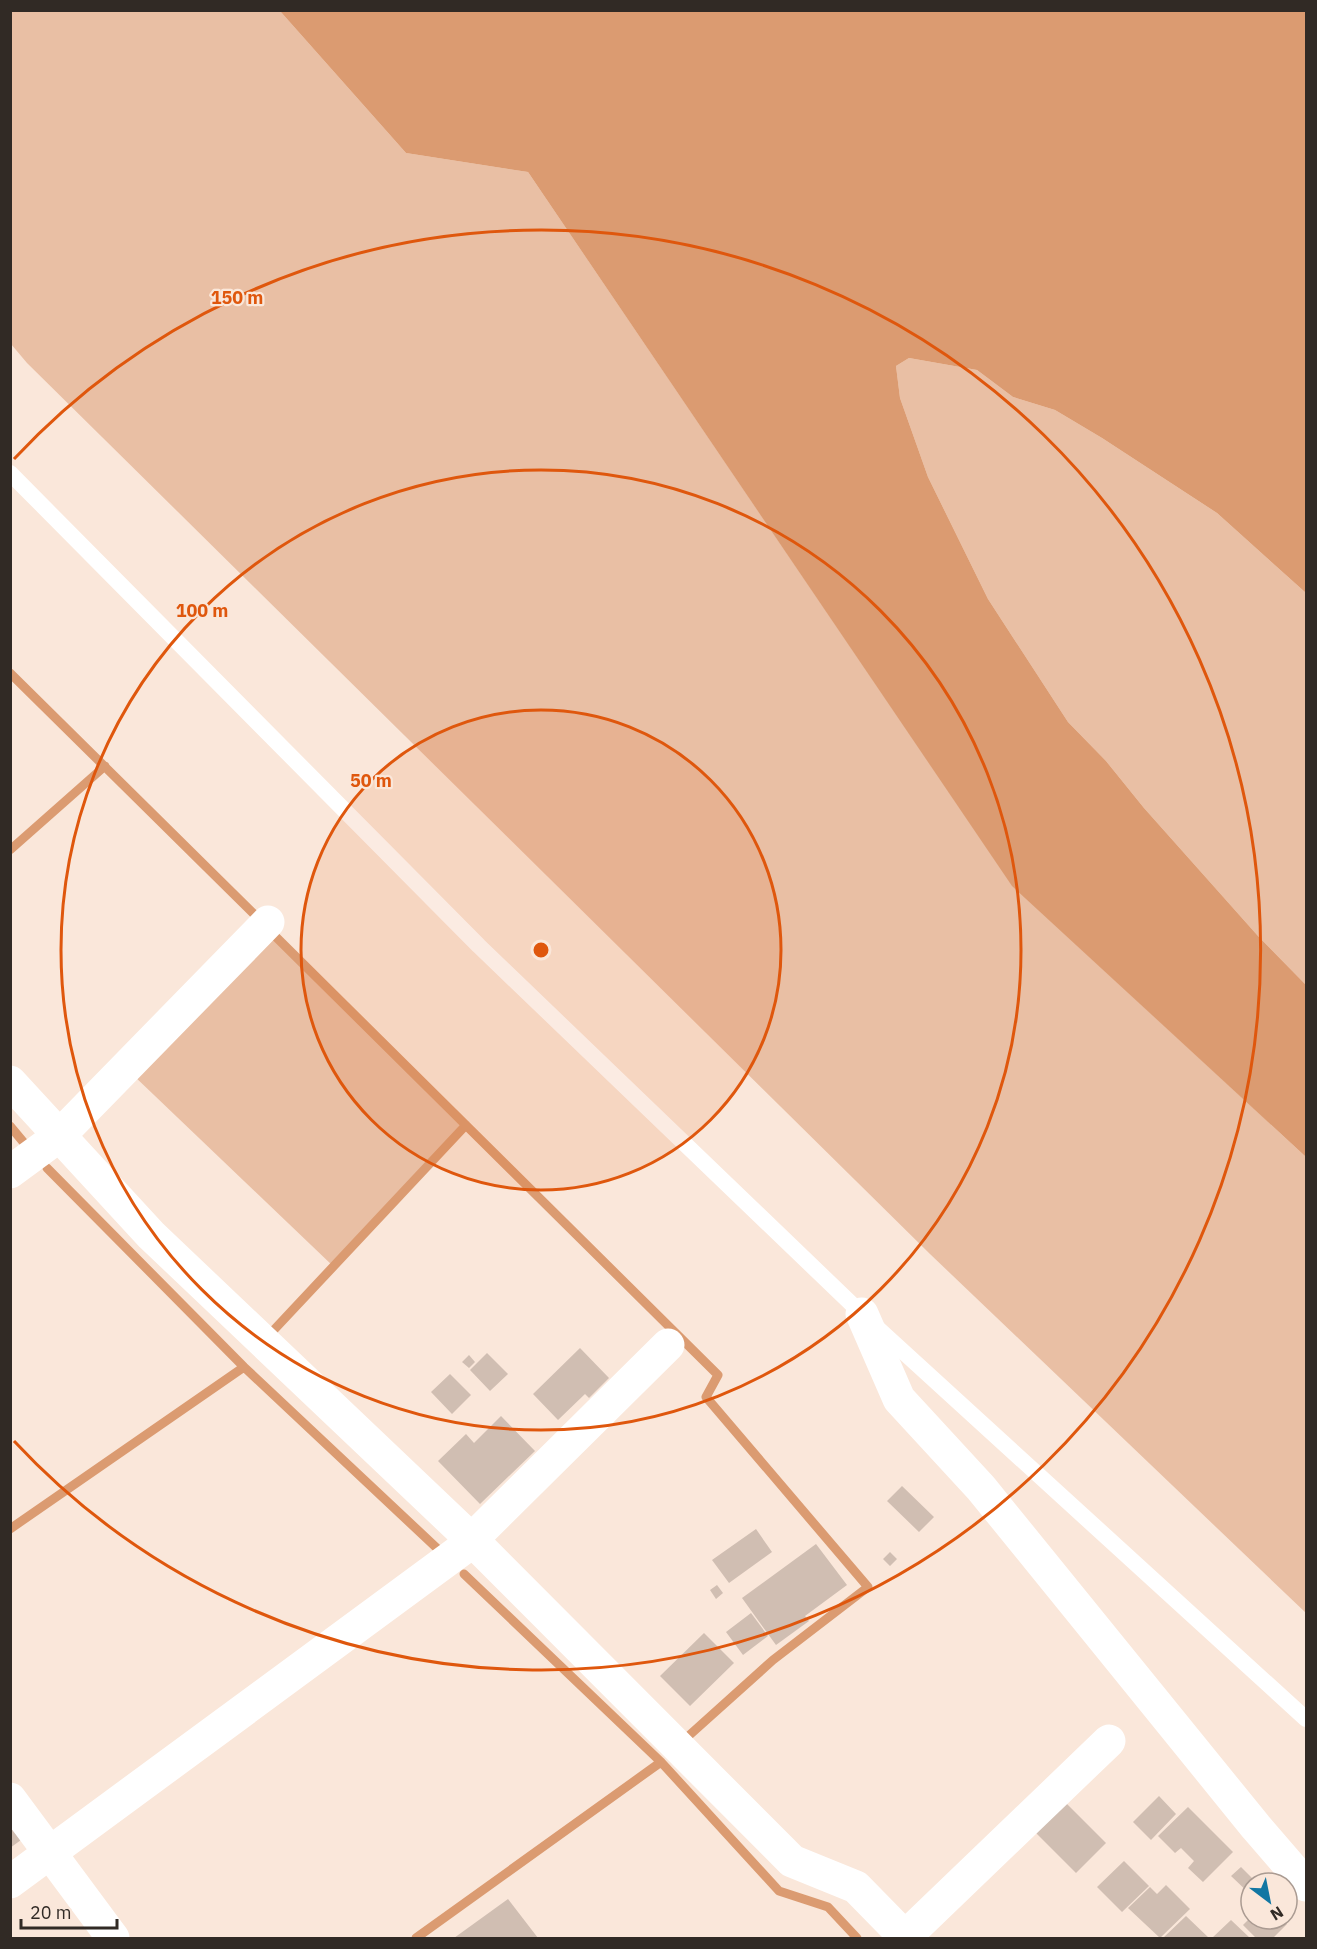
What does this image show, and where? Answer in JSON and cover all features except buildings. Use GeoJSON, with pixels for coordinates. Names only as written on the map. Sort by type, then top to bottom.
{"type":"FeatureCollection","features":[{"type":"Feature","properties":{"kind":"street"},"geometry":{"type":"LineString","coordinates":[[10,1172],[59,1136],[268,922]]}},
{"type":"Feature","properties":{"kind":"street"},"geometry":{"type":"LineString","coordinates":[[10,1083],[151,1235],[472,1540],[792,1861],[856,1887],[905,1938],[1109,1741]]}},
{"type":"Feature","properties":{"kind":"street"},"geometry":{"type":"LineString","coordinates":[[862,1314],[899,1399],[981,1488],[1256,1827],[1306,1885]]}},
{"type":"Feature","properties":{"kind":"street"},"geometry":{"type":"LineString","coordinates":[[10,1882],[472,1540],[668,1345]]}},
{"type":"Feature","properties":{"kind":"street"},"geometry":{"type":"LineString","coordinates":[[10,1799],[113,1938]]}},
{"type":"Feature","properties":{"kind":"lane"},"geometry":{"type":"LineString","coordinates":[[10,473],[478,946],[862,1314],[1306,1719]]}},
{"type":"Feature","properties":{"kind":"shaded area"},"geometry":{"type":"Polygon","coordinates":[[[10,11],[280,11],[406,153],[528,172],[1012,885],[1306,1157],[1306,1613],[930,1254],[27,363],[11,344],[10,11]]]}},
{"type":"Feature","properties":{"kind":"shaded area"},"geometry":{"type":"Polygon","coordinates":[[[280,11],[1306,11],[1306,593],[1217,513],[1055,410],[1013,397],[977,370],[909,358],[896,366],[900,398],[928,477],[988,599],[1068,722],[1106,761],[1144,808],[1258,936],[1306,985],[1306,1157],[1012,886],[528,172],[406,153],[280,11]]]}},
{"type":"Feature","properties":{"kind":"shaded area"},"geometry":{"type":"Polygon","coordinates":[[[909,358],[977,370],[1013,397],[1055,410],[1217,513],[1306,593],[1306,985],[1258,936],[1144,808],[1106,761],[1068,722],[988,599],[928,477],[900,398],[896,366],[909,358]]]}},
{"type":"Feature","properties":{"kind":"shaded area"},"geometry":{"type":"Polygon","coordinates":[[[275,936],[466,1125],[334,1267],[132,1074],[275,936]]]}},
{"type":"Feature","properties":{"kind":"waterway"},"geometry":{"type":"LineString","coordinates":[[10,673],[255,915]]}},
{"type":"Feature","properties":{"kind":"waterway"},"geometry":{"type":"LineString","coordinates":[[10,850],[105,766]]}},
{"type":"Feature","properties":{"kind":"waterway"},"geometry":{"type":"LineString","coordinates":[[275,936],[718,1375],[706,1397],[868,1587],[773,1660],[684,1740]]}},
{"type":"Feature","properties":{"kind":"waterway"},"geometry":{"type":"LineString","coordinates":[[271,1333],[466,1125]]}},
{"type":"Feature","properties":{"kind":"waterway"},"geometry":{"type":"LineString","coordinates":[[10,1126],[25,1144]]}},
{"type":"Feature","properties":{"kind":"waterway"},"geometry":{"type":"LineString","coordinates":[[47,1168],[244,1367],[441,1552]]}},
{"type":"Feature","properties":{"kind":"waterway"},"geometry":{"type":"LineString","coordinates":[[10,1529],[244,1367]]}},
{"type":"Feature","properties":{"kind":"waterway"},"geometry":{"type":"LineString","coordinates":[[464,1574],[661,1762],[779,1891],[828,1907],[857,1938]]}},
{"type":"Feature","properties":{"kind":"waterway"},"geometry":{"type":"LineString","coordinates":[[416,1938],[661,1762]]}}]}
